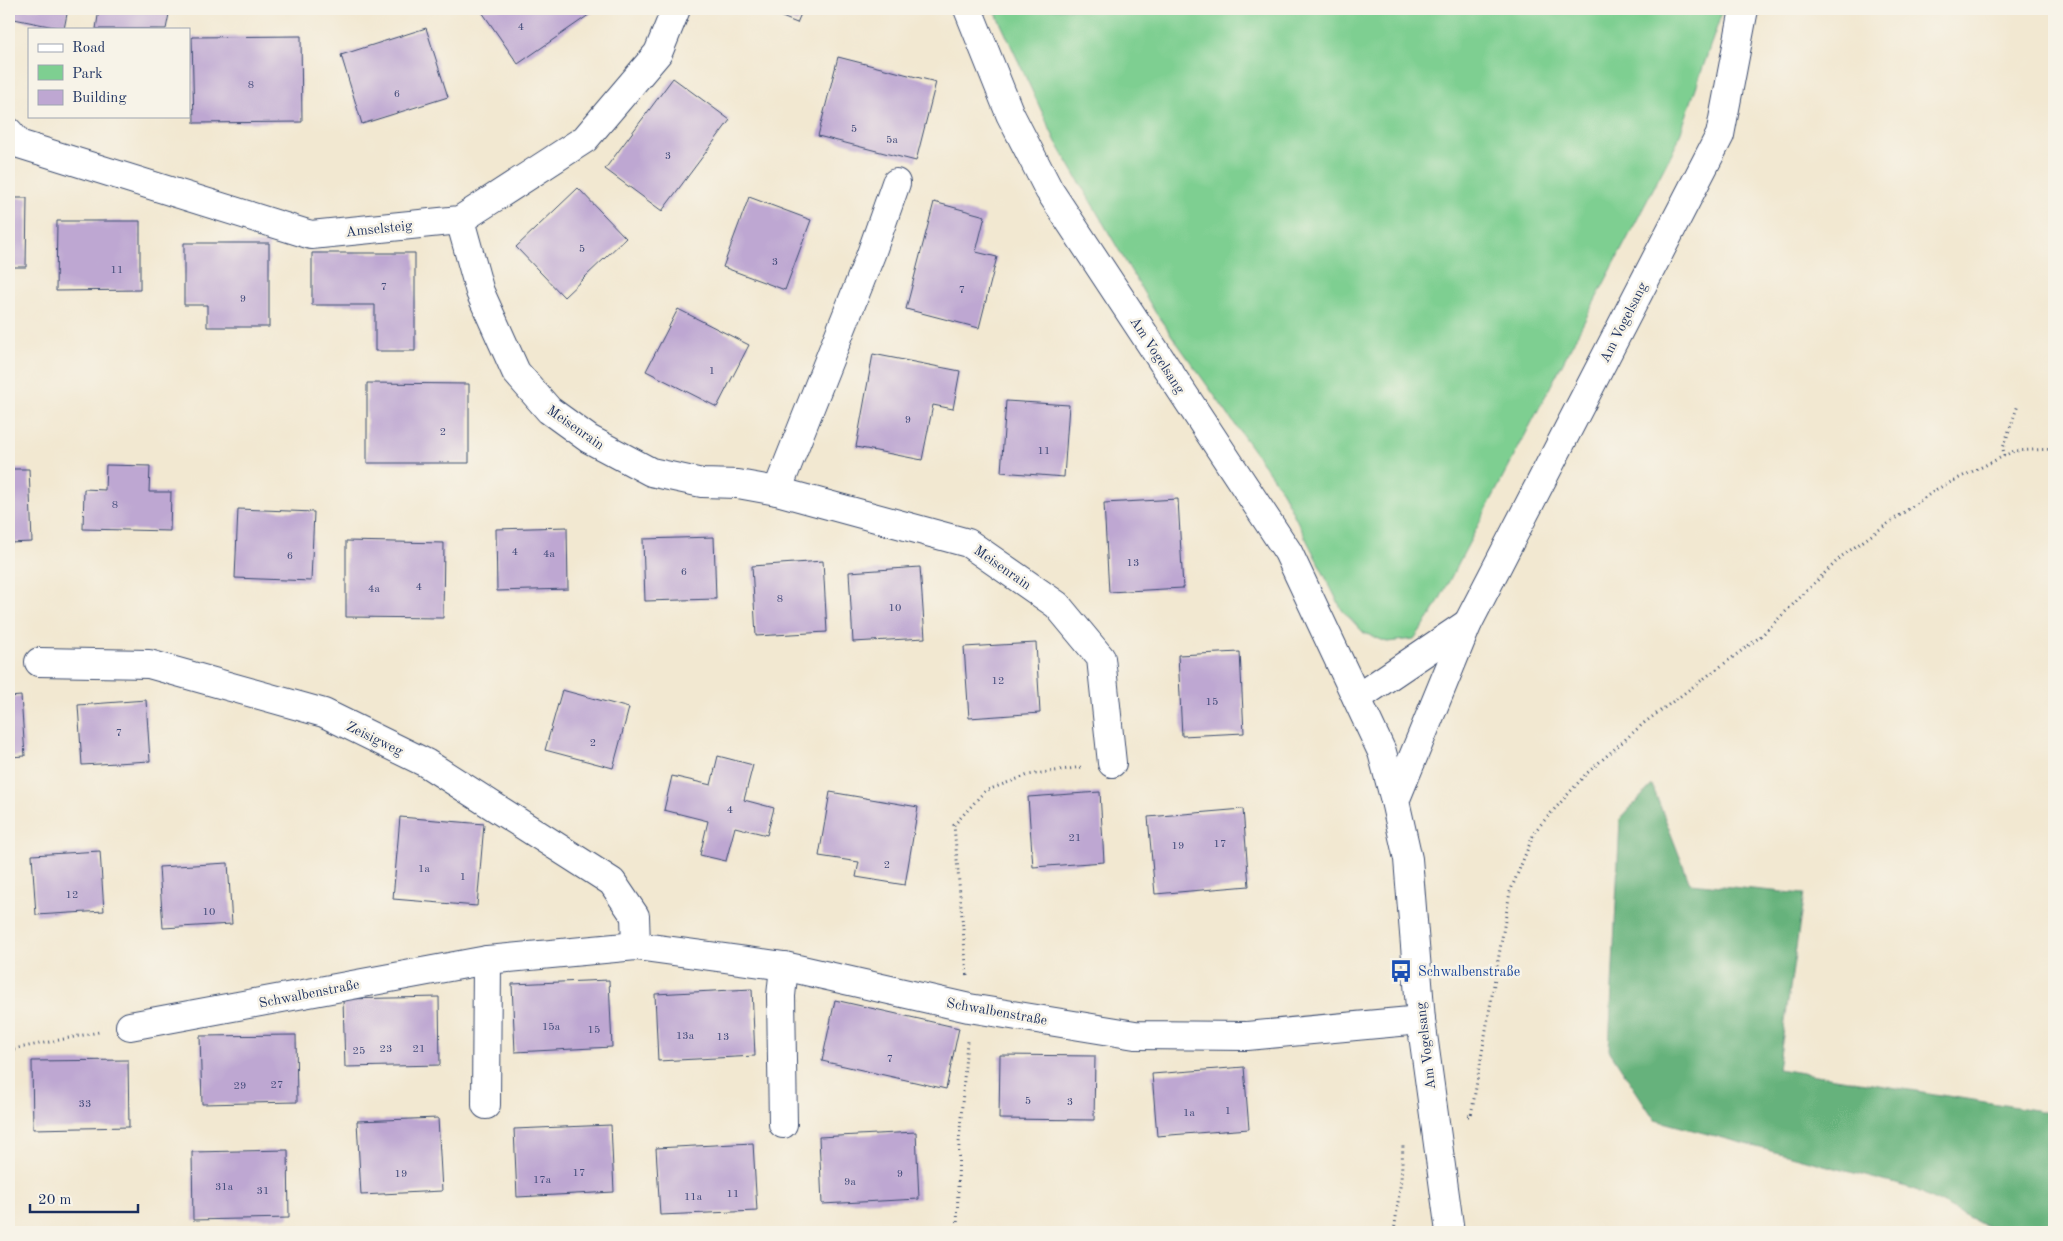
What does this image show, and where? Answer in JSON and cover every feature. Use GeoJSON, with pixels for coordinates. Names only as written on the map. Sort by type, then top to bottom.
{"type":"FeatureCollection","features":[{"type":"Feature","properties":{"kind":"street","name":"Amselsteig"},"geometry":{"type":"LineString","coordinates":[[9,132],[19,144],[311,235],[460,220],[585,139],[658,53],[676,9]]}},
{"type":"Feature","properties":{"kind":"street","name":"Am Vogelsang"},"geometry":{"type":"LineString","coordinates":[[968,9],[1010,114],[1049,190],[1288,552],[1382,752],[1408,859],[1421,1020],[1450,1232]]}},
{"type":"Feature","properties":{"kind":"street","name":"Am Vogelsang"},"geometry":{"type":"LineString","coordinates":[[1395,801],[1468,623],[1720,135],[1744,9]]}},
{"type":"Feature","properties":{"kind":"street"},"geometry":{"type":"LineString","coordinates":[[777,491],[871,254],[896,182]]}},
{"type":"Feature","properties":{"kind":"street","name":"Meisenrain"},"geometry":{"type":"LineString","coordinates":[[460,220],[480,292],[516,372],[549,410],[589,439],[651,472],[702,483],[738,484],[777,491],[968,543],[1057,605],[1102,658],[1112,763]]}},
{"type":"Feature","properties":{"kind":"street","name":"Am Vogelsang"},"geometry":{"type":"LineString","coordinates":[[1357,698],[1468,623]]}},
{"type":"Feature","properties":{"kind":"street","name":"Zeisigweg"},"geometry":{"type":"LineString","coordinates":[[39,662],[149,664],[324,713],[426,763],[612,882],[635,916],[636,946]]}},
{"type":"Feature","properties":{"kind":"street","name":"Schwalbenstraße"},"geometry":{"type":"LineString","coordinates":[[130,1026],[488,960],[636,946],[784,966],[969,1008],[1135,1035],[1247,1036],[1421,1020]]}},
{"type":"Feature","properties":{"kind":"street"},"geometry":{"type":"LineString","coordinates":[[486,1105],[488,960]]}},
{"type":"Feature","properties":{"kind":"street"},"geometry":{"type":"LineString","coordinates":[[783,1124],[781,996],[784,966]]}},
{"type":"Feature","properties":{"kind":"path"},"geometry":{"type":"LineString","coordinates":[[2004,456],[2003,448],[2018,405]]}},
{"type":"Feature","properties":{"kind":"path"},"geometry":{"type":"LineString","coordinates":[[1435,1120],[1471,1116],[1510,892],[1535,831],[1586,774],[1644,723],[1760,638],[1842,556],[1937,489],[2014,451],[2054,449]]}},
{"type":"Feature","properties":{"kind":"path"},"geometry":{"type":"LineString","coordinates":[[957,1232],[959,1143],[969,1008],[954,825],[985,791],[1028,775],[1112,763]]}},
{"type":"Feature","properties":{"kind":"path"},"geometry":{"type":"LineString","coordinates":[[9,1050],[130,1026]]}},
{"type":"Feature","properties":{"kind":"green space"},"geometry":{"type":"Polygon","coordinates":[[[994,9],[1723,9],[1677,143],[1432,614],[1414,639],[1387,642],[1364,633],[1342,610],[1281,489],[1155,312],[1056,142],[994,9]]]}},
{"type":"Feature","properties":{"kind":"green space"},"geometry":{"type":"Polygon","coordinates":[[[1652,785],[1690,883],[1804,894],[1778,1069],[2054,1113],[2054,1232],[1997,1232],[1914,1189],[1655,1120],[1609,1050],[1620,819],[1652,785]]]}},
{"type":"Feature","properties":{"kind":"building"},"geometry":{"type":"Polygon","coordinates":[[[9,9],[68,9],[64,28],[9,18],[9,9]]]}},
{"type":"Feature","properties":{"kind":"building"},"geometry":{"type":"Polygon","coordinates":[[[99,9],[170,9],[166,28],[96,28],[99,9]]]}},
{"type":"Feature","properties":{"kind":"building"},"geometry":{"type":"Polygon","coordinates":[[[480,9],[591,9],[593,12],[518,64],[480,9]]]}},
{"type":"Feature","properties":{"kind":"building"},"geometry":{"type":"Polygon","coordinates":[[[762,9],[803,9],[797,23],[762,9]]]}},
{"type":"Feature","properties":{"kind":"building"},"geometry":{"type":"Polygon","coordinates":[[[426,28],[448,97],[362,124],[341,55],[426,28]]]}},
{"type":"Feature","properties":{"kind":"building"},"geometry":{"type":"Polygon","coordinates":[[[301,36],[302,122],[194,123],[192,37],[301,36]]]}},
{"type":"Feature","properties":{"kind":"building"},"geometry":{"type":"Polygon","coordinates":[[[838,57],[936,82],[916,161],[818,136],[838,57]]]}},
{"type":"Feature","properties":{"kind":"building"},"geometry":{"type":"Polygon","coordinates":[[[673,78],[730,120],[662,211],[605,169],[673,78]]]}},
{"type":"Feature","properties":{"kind":"building"},"geometry":{"type":"Polygon","coordinates":[[[578,188],[626,238],[564,297],[516,247],[578,188]]]}},
{"type":"Feature","properties":{"kind":"building"},"geometry":{"type":"Polygon","coordinates":[[[749,197],[811,220],[785,290],[723,267],[749,197]]]}},
{"type":"Feature","properties":{"kind":"building"},"geometry":{"type":"Polygon","coordinates":[[[9,198],[27,198],[26,267],[9,267],[9,198]]]}},
{"type":"Feature","properties":{"kind":"building"},"geometry":{"type":"Polygon","coordinates":[[[934,202],[985,216],[976,252],[997,257],[979,328],[906,309],[934,202]]]}},
{"type":"Feature","properties":{"kind":"building"},"geometry":{"type":"Polygon","coordinates":[[[57,221],[140,221],[140,290],[56,291],[57,221]]]}},
{"type":"Feature","properties":{"kind":"building"},"geometry":{"type":"Polygon","coordinates":[[[184,243],[269,243],[269,327],[207,327],[207,305],[184,305],[184,243]]]}},
{"type":"Feature","properties":{"kind":"building"},"geometry":{"type":"Polygon","coordinates":[[[312,253],[415,253],[415,351],[375,351],[375,305],[312,305],[312,253]]]}},
{"type":"Feature","properties":{"kind":"building"},"geometry":{"type":"Polygon","coordinates":[[[678,309],[749,345],[717,407],[646,371],[678,309]]]}},
{"type":"Feature","properties":{"kind":"building"},"geometry":{"type":"Polygon","coordinates":[[[873,354],[960,371],[953,409],[933,405],[922,460],[856,447],[873,354]]]}},
{"type":"Feature","properties":{"kind":"building"},"geometry":{"type":"Polygon","coordinates":[[[367,383],[469,384],[469,463],[367,463],[367,383]]]}},
{"type":"Feature","properties":{"kind":"building"},"geometry":{"type":"Polygon","coordinates":[[[1006,401],[1069,405],[1064,477],[1001,472],[1006,401]]]}},
{"type":"Feature","properties":{"kind":"building"},"geometry":{"type":"Polygon","coordinates":[[[106,465],[150,466],[149,492],[171,492],[170,531],[83,529],[84,489],[105,490],[106,465]]]}},
{"type":"Feature","properties":{"kind":"building"},"geometry":{"type":"Polygon","coordinates":[[[9,469],[29,469],[32,542],[9,543],[9,469]]]}},
{"type":"Feature","properties":{"kind":"building"},"geometry":{"type":"Polygon","coordinates":[[[1178,499],[1183,588],[1109,592],[1104,503],[1178,499]]]}},
{"type":"Feature","properties":{"kind":"building"},"geometry":{"type":"Polygon","coordinates":[[[238,509],[314,512],[311,581],[235,578],[238,509]]]}},
{"type":"Feature","properties":{"kind":"building"},"geometry":{"type":"Polygon","coordinates":[[[567,527],[568,589],[497,591],[496,529],[567,527]]]}},
{"type":"Feature","properties":{"kind":"building"},"geometry":{"type":"Polygon","coordinates":[[[714,537],[716,599],[645,601],[643,539],[714,537]]]}},
{"type":"Feature","properties":{"kind":"building"},"geometry":{"type":"Polygon","coordinates":[[[346,541],[444,543],[443,618],[346,617],[346,541]]]}},
{"type":"Feature","properties":{"kind":"building"},"geometry":{"type":"Polygon","coordinates":[[[823,561],[827,632],[756,636],[752,566],[823,561]]]}},
{"type":"Feature","properties":{"kind":"building"},"geometry":{"type":"Polygon","coordinates":[[[920,567],[925,638],[853,642],[849,572],[920,567]]]}},
{"type":"Feature","properties":{"kind":"building"},"geometry":{"type":"Polygon","coordinates":[[[1036,643],[1040,713],[969,718],[964,647],[1036,643]]]}},
{"type":"Feature","properties":{"kind":"building"},"geometry":{"type":"Polygon","coordinates":[[[1240,652],[1244,733],[1182,736],[1178,655],[1240,652]]]}},
{"type":"Feature","properties":{"kind":"building"},"geometry":{"type":"Polygon","coordinates":[[[562,690],[629,708],[613,768],[545,750],[562,690]]]}},
{"type":"Feature","properties":{"kind":"building"},"geometry":{"type":"Polygon","coordinates":[[[21,696],[25,756],[9,757],[9,697],[21,696]]]}},
{"type":"Feature","properties":{"kind":"building"},"geometry":{"type":"Polygon","coordinates":[[[146,700],[150,761],[82,765],[78,705],[146,700]]]}},
{"type":"Feature","properties":{"kind":"building"},"geometry":{"type":"Polygon","coordinates":[[[718,756],[753,765],[744,800],[774,808],[767,835],[735,827],[726,861],[700,855],[708,821],[664,810],[672,776],[711,785],[718,756]]]}},
{"type":"Feature","properties":{"kind":"building"},"geometry":{"type":"Polygon","coordinates":[[[830,792],[918,807],[905,885],[856,877],[859,862],[819,856],[830,792]]]}},
{"type":"Feature","properties":{"kind":"building"},"geometry":{"type":"Polygon","coordinates":[[[1100,792],[1104,862],[1033,867],[1028,797],[1100,792]]]}},
{"type":"Feature","properties":{"kind":"building"},"geometry":{"type":"Polygon","coordinates":[[[1243,809],[1249,886],[1155,894],[1148,817],[1243,809]]]}},
{"type":"Feature","properties":{"kind":"building"},"geometry":{"type":"Polygon","coordinates":[[[400,817],[484,824],[477,906],[393,899],[400,817]]]}},
{"type":"Feature","properties":{"kind":"building"},"geometry":{"type":"Polygon","coordinates":[[[100,851],[104,911],[36,915],[32,855],[100,851]]]}},
{"type":"Feature","properties":{"kind":"building"},"geometry":{"type":"Polygon","coordinates":[[[228,863],[232,924],[163,928],[159,867],[228,863]]]}},
{"type":"Feature","properties":{"kind":"building"},"geometry":{"type":"Polygon","coordinates":[[[609,980],[612,1047],[515,1052],[512,984],[609,980]]]}},
{"type":"Feature","properties":{"kind":"building"},"geometry":{"type":"Polygon","coordinates":[[[752,989],[755,1056],[658,1061],[655,994],[752,989]]]}},
{"type":"Feature","properties":{"kind":"building"},"geometry":{"type":"Polygon","coordinates":[[[439,997],[440,1065],[345,1067],[343,999],[439,997]]]}},
{"type":"Feature","properties":{"kind":"building"},"geometry":{"type":"Polygon","coordinates":[[[835,1000],[959,1028],[946,1089],[822,1061],[835,1000]]]}},
{"type":"Feature","properties":{"kind":"building"},"geometry":{"type":"Polygon","coordinates":[[[296,1035],[297,1102],[202,1104],[200,1036],[296,1035]]]}},
{"type":"Feature","properties":{"kind":"building"},"geometry":{"type":"Polygon","coordinates":[[[1000,1055],[1095,1056],[1094,1120],[999,1119],[1000,1055]]]}},
{"type":"Feature","properties":{"kind":"building"},"geometry":{"type":"Polygon","coordinates":[[[128,1060],[129,1127],[33,1129],[32,1061],[128,1060]]]}},
{"type":"Feature","properties":{"kind":"building"},"geometry":{"type":"Polygon","coordinates":[[[1244,1067],[1249,1129],[1157,1136],[1152,1074],[1244,1067]]]}},
{"type":"Feature","properties":{"kind":"building"},"geometry":{"type":"Polygon","coordinates":[[[438,1118],[442,1191],[361,1195],[357,1121],[438,1118]]]}},
{"type":"Feature","properties":{"kind":"building"},"geometry":{"type":"Polygon","coordinates":[[[611,1125],[614,1192],[517,1197],[514,1129],[611,1125]]]}},
{"type":"Feature","properties":{"kind":"building"},"geometry":{"type":"Polygon","coordinates":[[[916,1132],[919,1199],[822,1204],[819,1137],[916,1132]]]}},
{"type":"Feature","properties":{"kind":"building"},"geometry":{"type":"Polygon","coordinates":[[[753,1143],[757,1211],[660,1215],[656,1148],[753,1143]]]}},
{"type":"Feature","properties":{"kind":"building"},"geometry":{"type":"Polygon","coordinates":[[[288,1150],[289,1218],[193,1220],[192,1152],[288,1150]]]}},
{"type":"Feature","properties":{"kind":"place","name":"Schwalbenstraße"},"geometry":{"type":"Point","coordinates":[1401,971]}}]}
